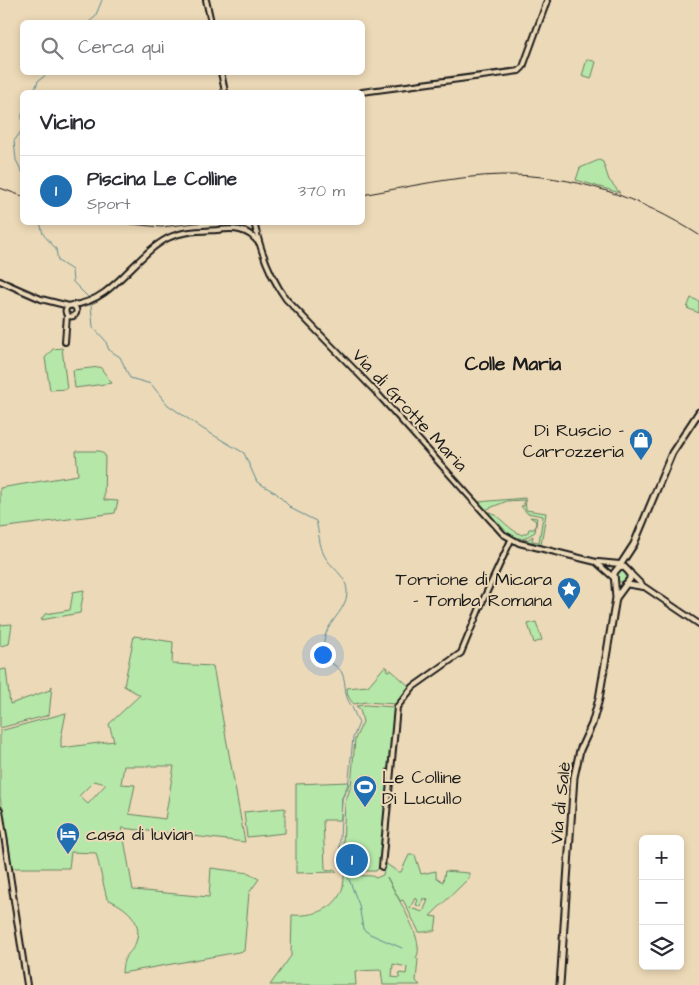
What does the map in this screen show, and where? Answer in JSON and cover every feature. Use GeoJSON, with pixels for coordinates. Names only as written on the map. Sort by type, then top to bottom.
{"type":"FeatureCollection","features":[{"type":"Feature","properties":{"kind":"main road"},"geometry":{"type":"LineString","coordinates":[[618,566],[624,567],[630,573],[626,583],[618,583],[614,579],[614,573],[618,566],[634,544],[674,450],[699,412]]}},
{"type":"Feature","properties":{"kind":"main road","name":"Via di Salè"},"geometry":{"type":"LineString","coordinates":[[560,985],[574,782],[580,750],[592,724],[598,701],[616,598],[614,579]]}},
{"type":"Feature","properties":{"kind":"main road","name":"Via di Salè"},"geometry":{"type":"LineString","coordinates":[[616,598],[626,583]]}},
{"type":"Feature","properties":{"kind":"street"},"geometry":{"type":"LineString","coordinates":[[206,0],[211,20]]}},
{"type":"Feature","properties":{"kind":"street"},"geometry":{"type":"LineString","coordinates":[[365,92],[519,71],[547,6],[546,1]]}},
{"type":"Feature","properties":{"kind":"street"},"geometry":{"type":"LineString","coordinates":[[222,75],[225,90]]}},
{"type":"Feature","properties":{"kind":"street","name":"Via di Grotte Maria"},"geometry":{"type":"LineString","coordinates":[[255,225],[259,243],[277,284],[288,302],[376,392],[498,529],[511,540],[618,566]]}},
{"type":"Feature","properties":{"kind":"street"},"geometry":{"type":"LineString","coordinates":[[0,281],[35,297],[55,304],[71,306],[82,304],[101,295],[152,249],[172,236],[236,229],[248,232],[259,243]]}},
{"type":"Feature","properties":{"kind":"street"},"geometry":{"type":"LineString","coordinates":[[55,304],[68,314]]}},
{"type":"Feature","properties":{"kind":"street"},"geometry":{"type":"LineString","coordinates":[[68,314],[76,311],[82,304]]}},
{"type":"Feature","properties":{"kind":"street"},"geometry":{"type":"LineString","coordinates":[[71,306],[76,311]]}},
{"type":"Feature","properties":{"kind":"street"},"geometry":{"type":"LineString","coordinates":[[65,342],[68,314],[71,306]]}},
{"type":"Feature","properties":{"kind":"street"},"geometry":{"type":"LineString","coordinates":[[382,867],[398,707],[418,683],[462,653],[484,598],[511,540]]}},
{"type":"Feature","properties":{"kind":"street","name":"Via di Grotte Maria"},"geometry":{"type":"LineString","coordinates":[[593,561],[603,566],[614,579]]}},
{"type":"Feature","properties":{"kind":"street"},"geometry":{"type":"LineString","coordinates":[[630,573],[645,588],[699,624]]}},
{"type":"Feature","properties":{"kind":"street"},"geometry":{"type":"LineString","coordinates":[[626,583],[645,588]]}},
{"type":"Feature","properties":{"kind":"street"},"geometry":{"type":"LineString","coordinates":[[0,810],[27,985]]}},
{"type":"Feature","properties":{"kind":"green space"},"geometry":{"type":"Polygon","coordinates":[[[587,59],[596,62],[591,79],[582,76],[587,59]]]}},
{"type":"Feature","properties":{"kind":"green space"},"geometry":{"type":"Polygon","coordinates":[[[599,160],[603,162],[609,180],[620,193],[576,180],[580,168],[599,160]]]}},
{"type":"Feature","properties":{"kind":"green space"},"geometry":{"type":"Polygon","coordinates":[[[691,298],[699,301],[699,313],[687,308],[691,298]]]}},
{"type":"Feature","properties":{"kind":"green space"},"geometry":{"type":"Polygon","coordinates":[[[62,348],[67,389],[50,390],[45,358],[53,349],[62,348]]]}},
{"type":"Feature","properties":{"kind":"green space"},"geometry":{"type":"Polygon","coordinates":[[[100,367],[112,383],[75,388],[73,370],[100,367]]]}},
{"type":"Feature","properties":{"kind":"green space"},"geometry":{"type":"Polygon","coordinates":[[[76,451],[100,451],[105,455],[104,500],[118,501],[115,513],[0,528],[0,488],[78,475],[76,451]]]}},
{"type":"Feature","properties":{"kind":"green space"},"geometry":{"type":"Polygon","coordinates":[[[525,498],[526,510],[546,513],[541,545],[507,534],[488,514],[490,512],[522,535],[528,532],[529,529],[535,529],[536,521],[530,517],[537,518],[535,532],[523,539],[527,540],[533,536],[532,541],[539,542],[543,516],[527,513],[521,506],[524,506],[524,500],[507,501],[485,510],[478,502],[525,498]]]}},
{"type":"Feature","properties":{"kind":"green space"},"geometry":{"type":"Polygon","coordinates":[[[624,570],[627,571],[627,581],[620,582],[617,581],[616,574],[617,571],[624,570]]]}},
{"type":"Feature","properties":{"kind":"green space"},"geometry":{"type":"Polygon","coordinates":[[[84,590],[80,613],[41,620],[45,614],[70,610],[73,592],[84,590]]]}},
{"type":"Feature","properties":{"kind":"green space"},"geometry":{"type":"Polygon","coordinates":[[[536,622],[542,640],[534,643],[528,624],[536,622]]]}},
{"type":"Feature","properties":{"kind":"green space"},"geometry":{"type":"Polygon","coordinates":[[[12,624],[9,644],[0,646],[0,625],[12,624]]]}},
{"type":"Feature","properties":{"kind":"green space"},"geometry":{"type":"Polygon","coordinates":[[[134,636],[173,642],[172,664],[213,666],[245,842],[122,828],[133,890],[209,897],[211,868],[249,873],[259,879],[249,893],[244,951],[122,973],[125,958],[136,942],[137,927],[135,921],[126,910],[107,899],[96,853],[71,852],[69,868],[12,868],[0,797],[0,731],[66,713],[61,748],[114,741],[109,724],[140,695],[124,686],[134,636]],[[124,766],[121,784],[135,785],[129,814],[165,819],[174,766],[124,766]],[[94,781],[79,796],[88,804],[106,784],[94,781]]]}},
{"type":"Feature","properties":{"kind":"green space"},"geometry":{"type":"Polygon","coordinates":[[[385,666],[388,668],[387,671],[391,670],[409,686],[396,704],[366,702],[354,704],[347,693],[347,688],[368,686],[385,666]]]}},
{"type":"Feature","properties":{"kind":"green space"},"geometry":{"type":"Polygon","coordinates":[[[6,669],[10,704],[50,690],[52,686],[49,715],[0,728],[0,670],[6,669]]]}},
{"type":"Feature","properties":{"kind":"green space","name":"Le Colline Di Lucullo"},"geometry":{"type":"Polygon","coordinates":[[[356,706],[394,707],[395,711],[390,763],[386,770],[389,772],[380,866],[376,871],[349,871],[342,866],[345,803],[351,786],[355,739],[363,722],[360,709],[356,706]]]}},
{"type":"Feature","properties":{"kind":"green space"},"geometry":{"type":"Polygon","coordinates":[[[349,782],[342,798],[341,820],[323,820],[325,868],[327,871],[334,869],[337,872],[296,873],[296,784],[349,782]]]}},
{"type":"Feature","properties":{"kind":"green space"},"geometry":{"type":"Polygon","coordinates":[[[285,808],[285,833],[247,837],[244,812],[285,808]]]}},
{"type":"Feature","properties":{"kind":"green space"},"geometry":{"type":"Polygon","coordinates":[[[409,855],[415,855],[421,874],[436,871],[436,877],[443,882],[445,871],[469,873],[469,878],[430,916],[437,917],[435,931],[423,932],[419,932],[403,900],[400,901],[387,877],[414,930],[418,951],[416,958],[418,959],[416,981],[420,985],[383,985],[381,970],[355,971],[356,985],[270,985],[291,956],[292,915],[311,914],[335,902],[343,886],[344,875],[372,876],[376,878],[383,875],[385,863],[401,872],[409,855]],[[415,898],[410,908],[423,912],[428,900],[423,898],[421,907],[416,905],[418,900],[415,898]],[[393,964],[392,977],[399,978],[400,973],[406,974],[407,967],[393,964]]]}},
{"type":"Feature","properties":{"kind":"waterway"},"geometry":{"type":"LineString","coordinates":[[91,20],[95,17],[102,0]]}},
{"type":"Feature","properties":{"kind":"waterway"},"geometry":{"type":"LineString","coordinates":[[35,90],[38,81],[46,75]]}},
{"type":"Feature","properties":{"kind":"waterway"},"geometry":{"type":"LineString","coordinates":[[20,133],[14,141],[16,160],[20,168]]}},
{"type":"Feature","properties":{"kind":"waterway"},"geometry":{"type":"LineString","coordinates":[[41,225],[43,234],[56,249],[58,261],[72,270],[73,282],[89,298]]}},
{"type":"Feature","properties":{"kind":"waterway"},"geometry":{"type":"LineString","coordinates":[[91,305],[93,327],[105,340],[109,350],[120,357],[130,378],[151,384],[168,405],[203,429],[244,453],[257,482],[276,493],[292,509],[316,521],[324,555],[341,575],[347,590],[343,606],[328,628],[324,646],[327,659],[342,673],[347,697],[351,705]]}},
{"type":"Feature","properties":{"kind":"waterway"},"geometry":{"type":"LineString","coordinates":[[345,870],[340,866],[339,858],[342,798],[348,788],[353,738],[359,723],[352,707]]}},
{"type":"Feature","properties":{"kind":"waterway"},"geometry":{"type":"LineString","coordinates":[[347,874],[359,905],[363,929],[402,948]]}},
{"type":"Feature","properties":{"kind":"railway"},"geometry":{"type":"LineString","coordinates":[[365,194],[467,177],[502,175],[554,179],[605,190],[629,199],[677,221],[699,235]]}},
{"type":"Feature","properties":{"kind":"railway"},"geometry":{"type":"LineString","coordinates":[[0,188],[20,195]]}},
{"type":"Feature","properties":{"kind":"railway"},"geometry":{"type":"LineString","coordinates":[[141,225],[161,227],[179,225]]}},
{"type":"Feature","properties":{"kind":"place","name":"Di Ruscio - Carrozzeria"},"geometry":{"type":"Point","coordinates":[641,461]}},
{"type":"Feature","properties":{"kind":"place","name":"Torrione di Micara - Tomba Romana"},"geometry":{"type":"Point","coordinates":[569,610]}},
{"type":"Feature","properties":{"kind":"place","name":"Le Colline Di Lucullo"},"geometry":{"type":"Point","coordinates":[365,808]}},
{"type":"Feature","properties":{"kind":"place","name":"casa di luvian"},"geometry":{"type":"Point","coordinates":[68,855]}},
{"type":"Feature","properties":{"kind":"place","name":"Piscina Le Colline"},"geometry":{"type":"Point","coordinates":[352,860]}},
{"type":"Feature","properties":{"kind":"district","name":"Colle Maria"},"geometry":{"type":"Point","coordinates":[513,363]}}]}
